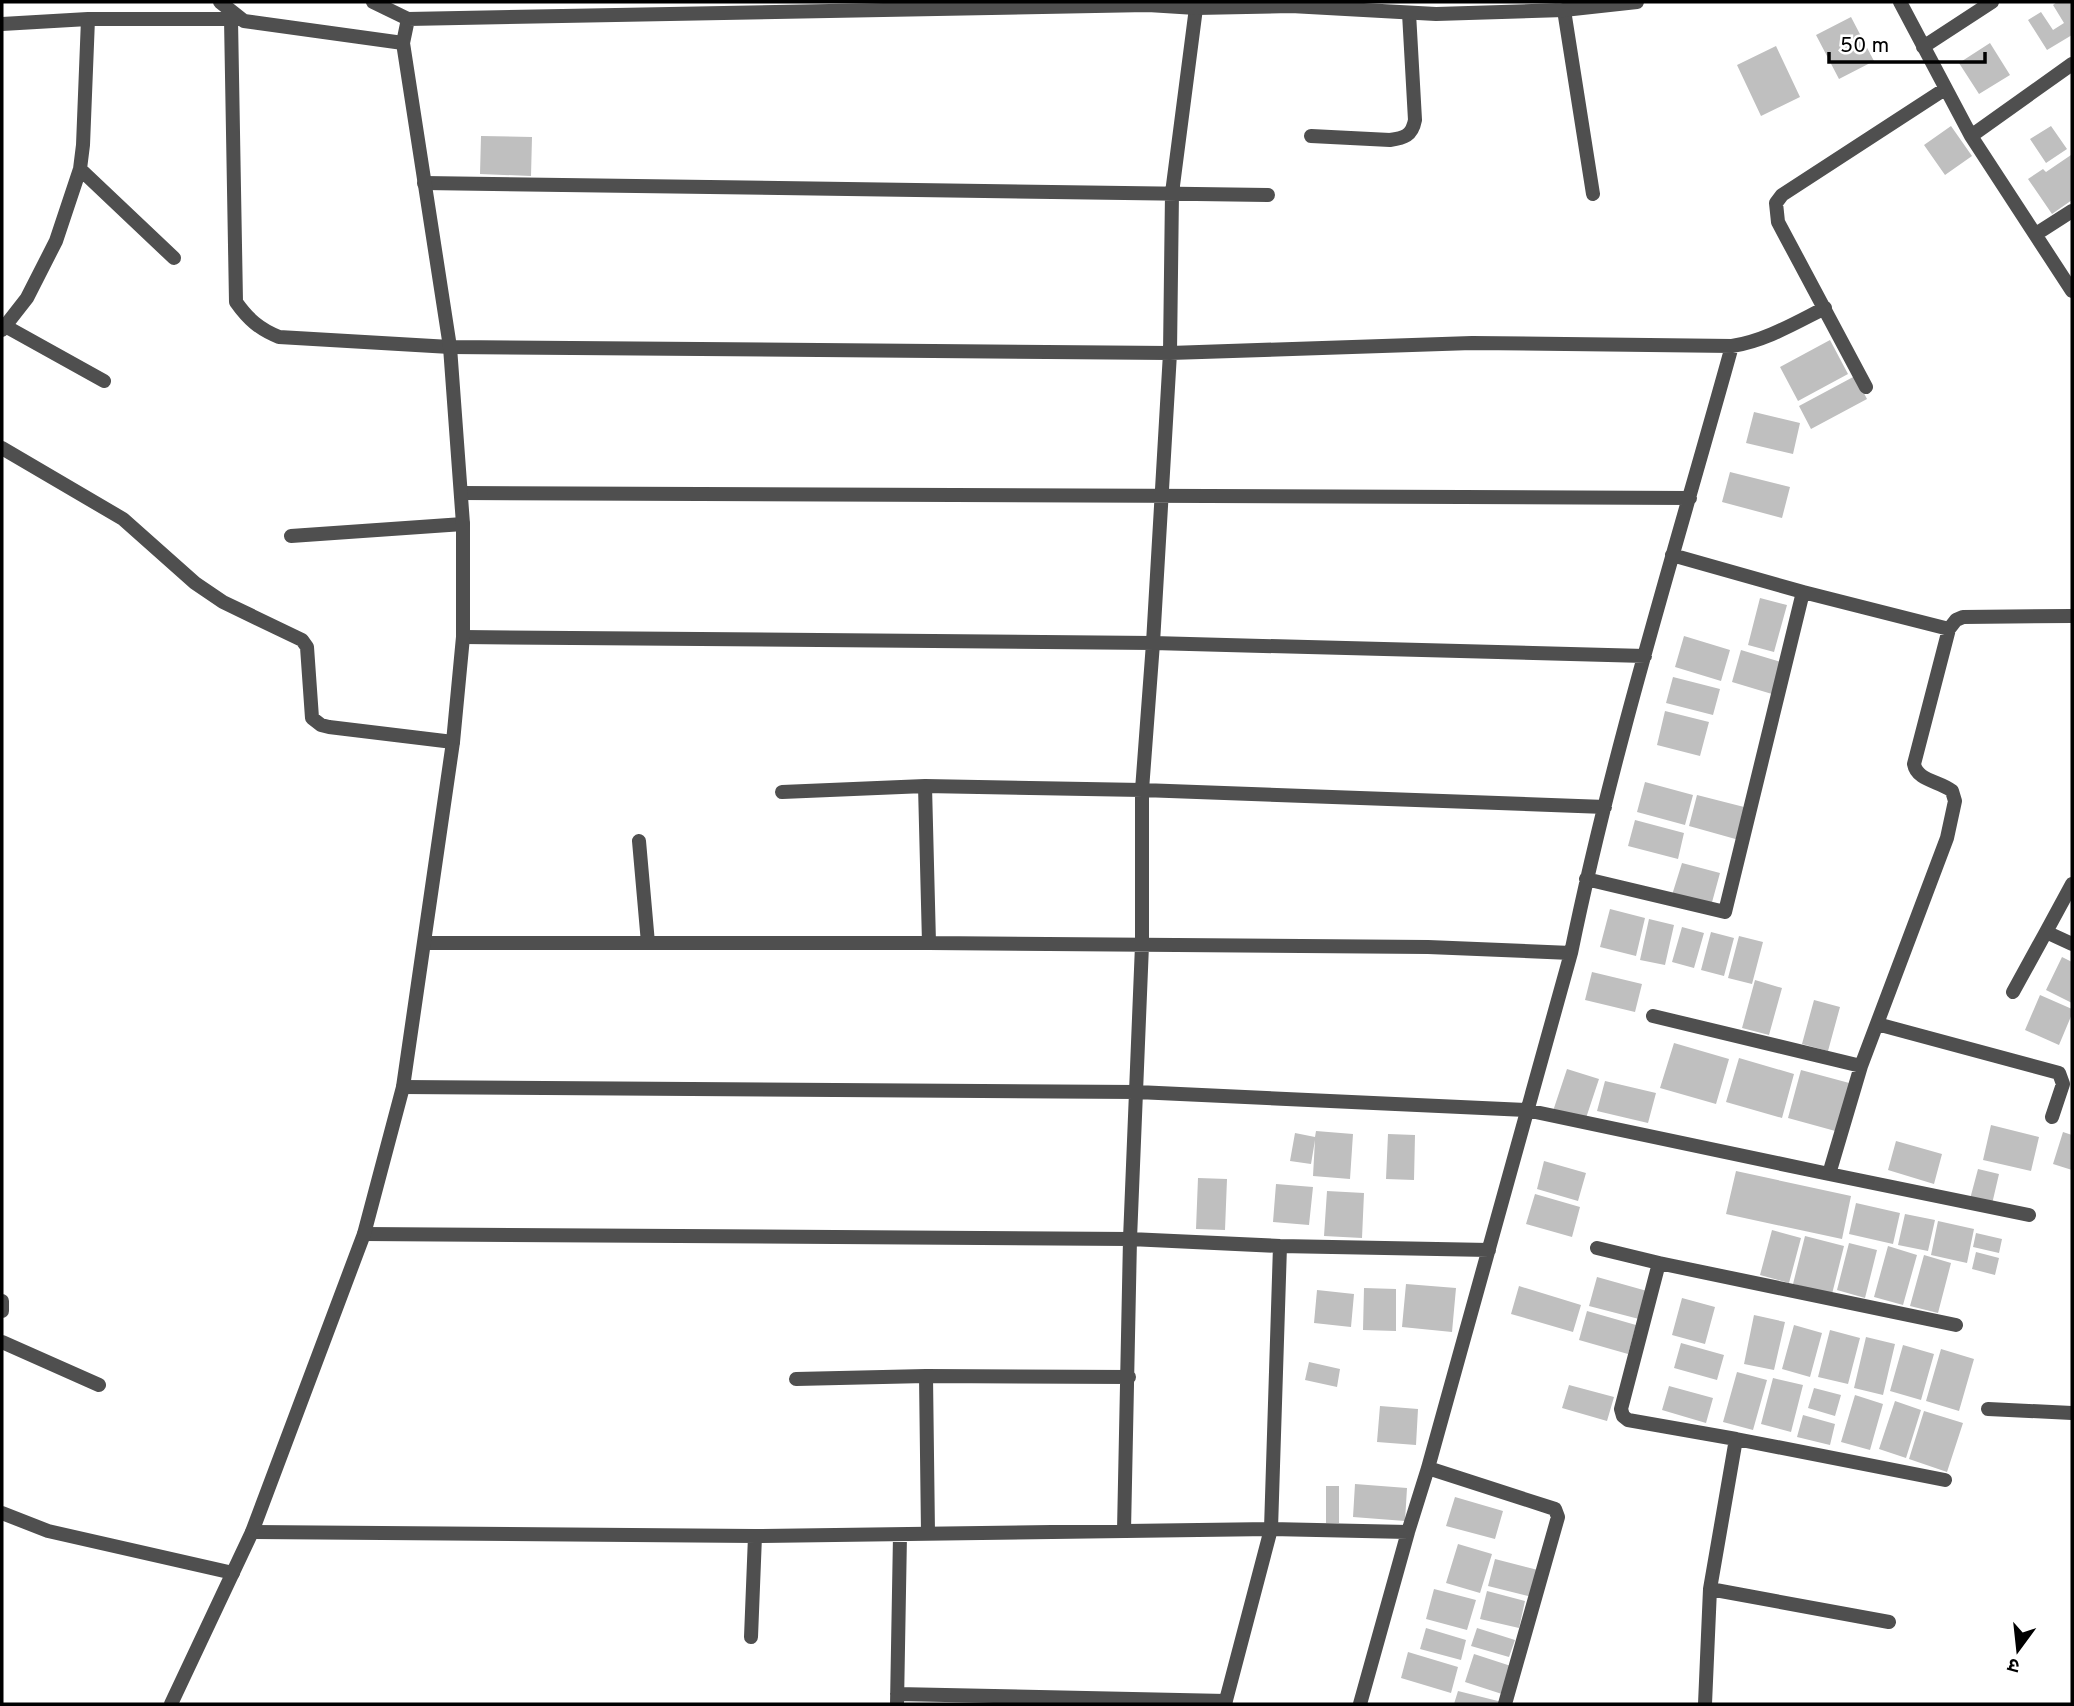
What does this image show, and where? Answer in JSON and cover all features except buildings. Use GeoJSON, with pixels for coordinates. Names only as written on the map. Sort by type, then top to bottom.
{"type":"FeatureCollection","features":[{"type":"Feature","properties":{"kind":"street"},"geometry":{"type":"LineString","coordinates":[[220,2],[235,19],[236,302],[263,331],[279,337],[450,348],[1170,352],[1472,344],[1732,346],[1771,334],[1825,308]]}},
{"type":"Feature","properties":{"kind":"street"},"geometry":{"type":"LineString","coordinates":[[373,2],[408,19],[987,4],[1148,3],[1196,8],[1291,4],[1409,13],[1434,8],[1564,10],[1587,5],[1637,2]]}},
{"type":"Feature","properties":{"kind":"street"},"geometry":{"type":"LineString","coordinates":[[1900,2],[1971,135],[2072,291]]}},
{"type":"Feature","properties":{"kind":"street"},"geometry":{"type":"LineString","coordinates":[[1923,47],[1992,2]]}},
{"type":"Feature","properties":{"kind":"street"},"geometry":{"type":"LineString","coordinates":[[1124,1531],[1130,1239],[1142,946],[1142,790],[1170,352],[1172,193],[1196,8]]}},
{"type":"Feature","properties":{"kind":"street"},"geometry":{"type":"LineString","coordinates":[[1564,10],[1593,194]]}},
{"type":"Feature","properties":{"kind":"street"},"geometry":{"type":"LineString","coordinates":[[1311,136],[1390,140],[1410,134],[1415,120],[1409,13]]}},
{"type":"Feature","properties":{"kind":"street"},"geometry":{"type":"LineString","coordinates":[[89,19],[80,169],[56,241],[27,298],[3,328],[104,381]]}},
{"type":"Feature","properties":{"kind":"street"},"geometry":{"type":"LineString","coordinates":[[2,23],[89,19],[235,19],[403,43]]}},
{"type":"Feature","properties":{"kind":"street"},"geometry":{"type":"LineString","coordinates":[[172,1704],[252,1532],[364,1234],[403,1087],[425,943],[453,742],[463,637],[463,524],[450,348],[403,43],[408,19]]}},
{"type":"Feature","properties":{"kind":"street"},"geometry":{"type":"LineString","coordinates":[[1971,135],[2072,64]]}},
{"type":"Feature","properties":{"kind":"street"},"geometry":{"type":"LineString","coordinates":[[1866,387],[1778,222],[1776,203],[1782,195],[1945,89]]}},
{"type":"Feature","properties":{"kind":"street"},"geometry":{"type":"LineString","coordinates":[[80,169],[174,258]]}},
{"type":"Feature","properties":{"kind":"street"},"geometry":{"type":"LineString","coordinates":[[424,183],[1268,195]]}},
{"type":"Feature","properties":{"kind":"street"},"geometry":{"type":"LineString","coordinates":[[2036,234],[2072,211]]}},
{"type":"Feature","properties":{"kind":"street"},"geometry":{"type":"LineString","coordinates":[[1360,1704],[1571,953],[1586,879],[1645,656],[1732,346]]}},
{"type":"Feature","properties":{"kind":"street"},"geometry":{"type":"LineString","coordinates":[[2,448],[122,519],[195,583],[223,602],[302,640],[307,647],[312,718],[316,722],[329,727],[453,742]]}},
{"type":"Feature","properties":{"kind":"street"},"geometry":{"type":"LineString","coordinates":[[461,493],[1690,498]]}},
{"type":"Feature","properties":{"kind":"street"},"geometry":{"type":"LineString","coordinates":[[291,536],[463,524]]}},
{"type":"Feature","properties":{"kind":"street"},"geometry":{"type":"LineString","coordinates":[[1672,555],[1949,629]]}},
{"type":"Feature","properties":{"kind":"street"},"geometry":{"type":"LineString","coordinates":[[1586,879],[1725,913],[1804,592]]}},
{"type":"Feature","properties":{"kind":"street"},"geometry":{"type":"LineString","coordinates":[[1829,1174],[1861,1066],[1947,838],[1955,801],[1952,791],[1921,776],[1914,769],[1914,764],[1949,629],[1956,620],[1963,617],[2072,616]]}},
{"type":"Feature","properties":{"kind":"street"},"geometry":{"type":"LineString","coordinates":[[463,637],[1153,643],[1645,656]]}},
{"type":"Feature","properties":{"kind":"street"},"geometry":{"type":"LineString","coordinates":[[782,792],[925,786],[1142,790],[1605,807]]}},
{"type":"Feature","properties":{"kind":"street"},"geometry":{"type":"LineString","coordinates":[[925,786],[929,943]]}},
{"type":"Feature","properties":{"kind":"street"},"geometry":{"type":"LineString","coordinates":[[639,841],[648,943]]}},
{"type":"Feature","properties":{"kind":"street"},"geometry":{"type":"LineString","coordinates":[[2013,992],[2072,884]]}},
{"type":"Feature","properties":{"kind":"street"},"geometry":{"type":"LineString","coordinates":[[2046,932],[2072,944]]}},
{"type":"Feature","properties":{"kind":"street"},"geometry":{"type":"LineString","coordinates":[[425,943],[1428,947],[1571,953]]}},
{"type":"Feature","properties":{"kind":"street"},"geometry":{"type":"LineString","coordinates":[[1653,1016],[1861,1066]]}},
{"type":"Feature","properties":{"kind":"street"},"geometry":{"type":"LineString","coordinates":[[1877,1024],[2059,1073],[2063,1084],[2052,1117]]}},
{"type":"Feature","properties":{"kind":"street"},"geometry":{"type":"LineString","coordinates":[[403,1087],[1137,1092],[1526,1110],[2029,1215]]}},
{"type":"Feature","properties":{"kind":"street"},"geometry":{"type":"LineString","coordinates":[[364,1234],[1130,1239],[1280,1246],[1489,1250]]}},
{"type":"Feature","properties":{"kind":"street"},"geometry":{"type":"LineString","coordinates":[[900,1535],[897,1699],[1225,1702],[1271,1529],[1280,1246]]}},
{"type":"Feature","properties":{"kind":"street"},"geometry":{"type":"LineString","coordinates":[[1597,1248],[1956,1325]]}},
{"type":"Feature","properties":{"kind":"street"},"geometry":{"type":"LineString","coordinates":[[1659,1263],[1621,1409],[1628,1420],[1945,1480]]}},
{"type":"Feature","properties":{"kind":"street"},"geometry":{"type":"LineString","coordinates":[[2,1301],[2,1311]]}},
{"type":"Feature","properties":{"kind":"street"},"geometry":{"type":"LineString","coordinates":[[2,1342],[99,1385]]}},
{"type":"Feature","properties":{"kind":"street"},"geometry":{"type":"LineString","coordinates":[[796,1379],[926,1376],[1129,1377]]}},
{"type":"Feature","properties":{"kind":"street"},"geometry":{"type":"LineString","coordinates":[[926,1376],[928,1533]]}},
{"type":"Feature","properties":{"kind":"street"},"geometry":{"type":"LineString","coordinates":[[1988,1409],[2072,1413]]}},
{"type":"Feature","properties":{"kind":"street"},"geometry":{"type":"LineString","coordinates":[[1705,1704],[1710,1589],[1736,1439]]}},
{"type":"Feature","properties":{"kind":"street"},"geometry":{"type":"LineString","coordinates":[[1428,1468],[1558,1512],[1505,1704]]}},
{"type":"Feature","properties":{"kind":"street"},"geometry":{"type":"LineString","coordinates":[[2,1513],[48,1531],[233,1573]]}},
{"type":"Feature","properties":{"kind":"street"},"geometry":{"type":"LineString","coordinates":[[252,1532],[755,1536],[1271,1529],[1408,1532]]}},
{"type":"Feature","properties":{"kind":"street"},"geometry":{"type":"LineString","coordinates":[[751,1637],[755,1536]]}},
{"type":"Feature","properties":{"kind":"street"},"geometry":{"type":"LineString","coordinates":[[1710,1589],[1889,1622]]}}]}
